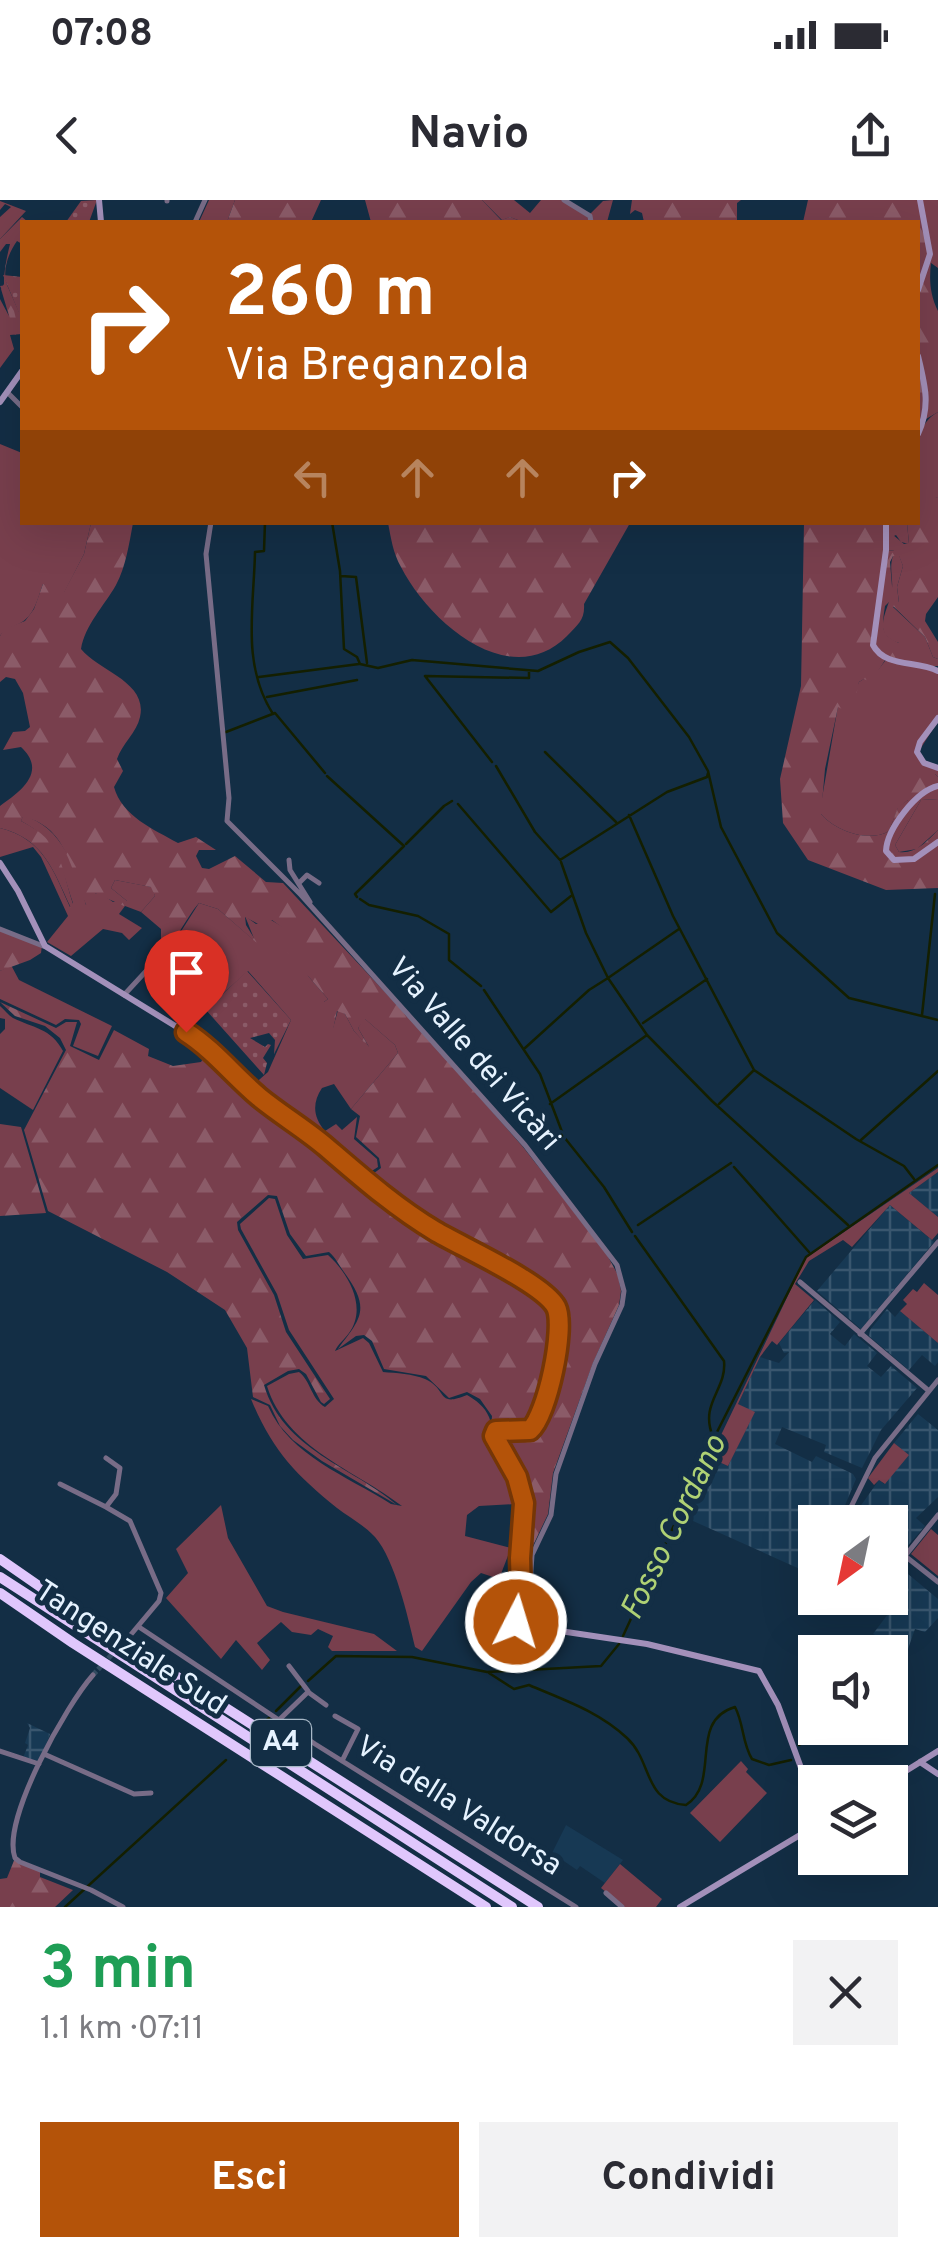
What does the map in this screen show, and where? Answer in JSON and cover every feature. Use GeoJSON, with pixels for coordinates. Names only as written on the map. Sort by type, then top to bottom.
{"type":"FeatureCollection","features":[{"type":"Feature","properties":{"kind":"highway","name":"A4"},"geometry":{"type":"LineString","coordinates":[[0,1559],[88,1620],[538,1907]]}},
{"type":"Feature","properties":{"kind":"highway","name":"A4"},"geometry":{"type":"LineString","coordinates":[[0,1576],[512,1907]]}},
{"type":"Feature","properties":{"kind":"highway","name":"Tangenziale Sud"},"geometry":{"type":"LineString","coordinates":[[0,1593],[486,1907]]}},
{"type":"Feature","properties":{"kind":"highway","name":"Tangenziale Sud"},"geometry":{"type":"LineString","coordinates":[[0,1601],[474,1907]]}},
{"type":"Feature","properties":{"kind":"street"},"geometry":{"type":"LineString","coordinates":[[564,200],[574,203]]}},
{"type":"Feature","properties":{"kind":"street"},"geometry":{"type":"LineString","coordinates":[[920,200],[930,254],[920,284]]}},
{"type":"Feature","properties":{"kind":"street"},"geometry":{"type":"LineString","coordinates":[[920,365],[927,396],[920,429]]}},
{"type":"Feature","properties":{"kind":"street"},"geometry":{"type":"LineString","coordinates":[[0,402],[20,374]]}},
{"type":"Feature","properties":{"kind":"street"},"geometry":{"type":"LineString","coordinates":[[9,390],[20,387]]}},
{"type":"Feature","properties":{"kind":"street"},"geometry":{"type":"LineString","coordinates":[[9,390],[20,404]]}},
{"type":"Feature","properties":{"kind":"street","name":"Via Valle dei Vicàri"},"geometry":{"type":"LineString","coordinates":[[211,525],[206,554],[229,798],[227,822],[310,905],[526,1145],[621,1274],[622,1306],[573,1422],[556,1474],[551,1515],[532,1555],[526,1630]]}},
{"type":"Feature","properties":{"kind":"street"},"geometry":{"type":"LineString","coordinates":[[886,525],[872,645],[884,659],[938,671]]}},
{"type":"Feature","properties":{"kind":"street"},"geometry":{"type":"LineString","coordinates":[[938,718],[918,752],[924,762],[938,768]]}},
{"type":"Feature","properties":{"kind":"street"},"geometry":{"type":"LineString","coordinates":[[938,786],[918,798],[888,838],[886,851],[894,860],[906,861],[938,842]]}},
{"type":"Feature","properties":{"kind":"street"},"geometry":{"type":"LineString","coordinates":[[289,860],[310,905]]}},
{"type":"Feature","properties":{"kind":"street"},"geometry":{"type":"LineString","coordinates":[[0,862],[45,946]]}},
{"type":"Feature","properties":{"kind":"street"},"geometry":{"type":"LineString","coordinates":[[299,883],[306,875],[320,883]]}},
{"type":"Feature","properties":{"kind":"street"},"geometry":{"type":"LineString","coordinates":[[0,929],[45,946],[203,1043],[264,1101],[416,1220],[541,1290],[559,1316],[542,1414],[530,1430],[496,1431],[494,1436],[517,1477],[524,1503],[516,1632],[560,1630],[746,1666],[762,1674],[800,1765]]}},
{"type":"Feature","properties":{"kind":"street"},"geometry":{"type":"LineString","coordinates":[[124,996],[160,956]]}},
{"type":"Feature","properties":{"kind":"street"},"geometry":{"type":"LineString","coordinates":[[860,1334],[938,1242]]}},
{"type":"Feature","properties":{"kind":"street"},"geometry":{"type":"LineString","coordinates":[[800,1282],[929,1390]]}},
{"type":"Feature","properties":{"kind":"street"},"geometry":{"type":"LineString","coordinates":[[852,1505],[870,1466],[938,1380]]}},
{"type":"Feature","properties":{"kind":"street"},"geometry":{"type":"LineString","coordinates":[[106,1458],[120,1468],[116,1494],[106,1508]]}},
{"type":"Feature","properties":{"kind":"street"},"geometry":{"type":"LineString","coordinates":[[60,1484],[130,1521],[158,1583],[159,1601],[128,1638]]}},
{"type":"Feature","properties":{"kind":"street"},"geometry":{"type":"LineString","coordinates":[[908,1552],[938,1515]]}},
{"type":"Feature","properties":{"kind":"street"},"geometry":{"type":"LineString","coordinates":[[908,1558],[938,1582]]}},
{"type":"Feature","properties":{"kind":"street","name":"Via della Valdorsa"},"geometry":{"type":"LineString","coordinates":[[139,1627],[342,1762],[576,1907]]}},
{"type":"Feature","properties":{"kind":"street"},"geometry":{"type":"LineString","coordinates":[[289,1666],[308,1692],[326,1705]]}},
{"type":"Feature","properties":{"kind":"street"},"geometry":{"type":"LineString","coordinates":[[94,1674],[66,1711],[39,1764],[18,1817],[12,1852],[20,1862],[123,1907]]}},
{"type":"Feature","properties":{"kind":"street"},"geometry":{"type":"LineString","coordinates":[[280,1719],[308,1692]]}},
{"type":"Feature","properties":{"kind":"street"},"geometry":{"type":"LineString","coordinates":[[336,1716],[358,1729],[342,1762]]}},
{"type":"Feature","properties":{"kind":"street"},"geometry":{"type":"LineString","coordinates":[[0,1751],[39,1764]]}},
{"type":"Feature","properties":{"kind":"street"},"geometry":{"type":"LineString","coordinates":[[908,1770],[938,1751]]}},
{"type":"Feature","properties":{"kind":"street"},"geometry":{"type":"LineString","coordinates":[[44,1754],[134,1794],[151,1794]]}},
{"type":"Feature","properties":{"kind":"street"},"geometry":{"type":"LineString","coordinates":[[920,1762],[938,1774]]}},
{"type":"Feature","properties":{"kind":"street"},"geometry":{"type":"LineString","coordinates":[[680,1907],[798,1836]]}},
{"type":"Feature","properties":{"kind":"street"},"geometry":{"type":"LineString","coordinates":[[606,1893],[622,1907]]}},
{"type":"Feature","properties":{"kind":"shaded area"},"geometry":{"type":"Polygon","coordinates":[[[938,1172],[938,1217],[909,1193],[938,1172]]]}},
{"type":"Feature","properties":{"kind":"shaded area"},"geometry":{"type":"Polygon","coordinates":[[[890,1205],[934,1242],[861,1329],[817,1291],[890,1205]]]}},
{"type":"Feature","properties":{"kind":"shaded area"},"geometry":{"type":"Polygon","coordinates":[[[815,1300],[840,1322],[830,1334],[845,1346],[854,1334],[877,1353],[867,1366],[881,1377],[891,1366],[917,1388],[881,1430],[862,1468],[824,1452],[826,1445],[782,1427],[775,1444],[812,1462],[816,1456],[856,1479],[845,1505],[798,1505],[798,1568],[682,1516],[710,1458],[728,1466],[754,1413],[738,1404],[760,1357],[779,1363],[789,1352],[784,1353],[779,1343],[815,1300]]]}},
{"type":"Feature","properties":{"kind":"shaded area"},"geometry":{"type":"Polygon","coordinates":[[[887,1309],[895,1317],[900,1311],[938,1343],[935,1366],[922,1355],[909,1370],[869,1336],[887,1309]]]}},
{"type":"Feature","properties":{"kind":"shaded area"},"geometry":{"type":"Polygon","coordinates":[[[918,1414],[938,1430],[938,1497],[916,1518],[925,1526],[908,1546],[908,1505],[861,1505],[879,1480],[884,1484],[908,1455],[894,1443],[918,1414]]]}},
{"type":"Feature","properties":{"kind":"shaded area"},"geometry":{"type":"Polygon","coordinates":[[[908,1574],[938,1599],[938,1618],[925,1632],[915,1629],[908,1649],[908,1635],[873,1634],[887,1615],[908,1615],[908,1574]]]}},
{"type":"Feature","properties":{"kind":"shaded area"},"geometry":{"type":"Polygon","coordinates":[[[27,1723],[50,1734],[39,1763],[23,1758],[30,1728],[27,1723]]]}},
{"type":"Feature","properties":{"kind":"shaded area"},"geometry":{"type":"Polygon","coordinates":[[[566,1825],[623,1860],[605,1883],[552,1853],[566,1825]]]}},
{"type":"Feature","properties":{"kind":"green space"},"geometry":{"type":"Polygon","coordinates":[[[97,200],[90,220],[67,220],[81,201],[97,200]]]}},
{"type":"Feature","properties":{"kind":"green space"},"geometry":{"type":"Polygon","coordinates":[[[209,200],[235,200],[228,220],[200,220],[209,200]]]}},
{"type":"Feature","properties":{"kind":"green space"},"geometry":{"type":"Polygon","coordinates":[[[235,200],[321,200],[312,220],[228,220],[235,200]]]}},
{"type":"Feature","properties":{"kind":"green space"},"geometry":{"type":"Polygon","coordinates":[[[365,200],[482,200],[501,220],[370,220],[365,200]]]}},
{"type":"Feature","properties":{"kind":"green space"},"geometry":{"type":"Polygon","coordinates":[[[482,200],[514,200],[530,213],[541,200],[564,200],[589,215],[603,201],[613,200],[608,220],[502,220],[482,200]]]}},
{"type":"Feature","properties":{"kind":"green space"},"geometry":{"type":"Polygon","coordinates":[[[632,200],[741,200],[737,203],[737,220],[644,220],[642,213],[635,210],[630,214],[632,200]]]}},
{"type":"Feature","properties":{"kind":"green space"},"geometry":{"type":"Polygon","coordinates":[[[808,200],[938,200],[938,268],[931,263],[930,275],[938,311],[938,412],[926,419],[920,433],[920,220],[803,220],[808,200]]]}},
{"type":"Feature","properties":{"kind":"green space"},"geometry":{"type":"Polygon","coordinates":[[[0,201],[26,211],[0,239],[0,217],[11,207],[5,204],[0,210],[0,201]]]}},
{"type":"Feature","properties":{"kind":"green space"},"geometry":{"type":"Polygon","coordinates":[[[22,217],[26,220],[20,220],[20,243],[17,241],[9,257],[5,274],[4,285],[5,270],[10,244],[0,252],[0,239],[22,217]]]}},
{"type":"Feature","properties":{"kind":"green space"},"geometry":{"type":"Polygon","coordinates":[[[3,275],[20,277],[19,313],[3,275]]]}},
{"type":"Feature","properties":{"kind":"green space"},"geometry":{"type":"Polygon","coordinates":[[[7,285],[20,312],[20,334],[10,335],[14,349],[0,368],[0,299],[9,316],[1,289],[7,285]]]}},
{"type":"Feature","properties":{"kind":"green space"},"geometry":{"type":"Polygon","coordinates":[[[5,295],[19,331],[15,335],[8,310],[5,295]]]}},
{"type":"Feature","properties":{"kind":"green space"},"geometry":{"type":"Polygon","coordinates":[[[938,412],[938,497],[920,505],[920,434],[938,412]]]}},
{"type":"Feature","properties":{"kind":"green space"},"geometry":{"type":"Polygon","coordinates":[[[0,444],[20,452],[20,525],[91,525],[84,554],[64,593],[43,584],[30,615],[0,636],[0,444]]]}},
{"type":"Feature","properties":{"kind":"green space"},"geometry":{"type":"Polygon","coordinates":[[[938,497],[938,597],[925,621],[938,642],[938,659],[933,657],[925,637],[893,606],[899,602],[897,587],[903,566],[899,556],[893,556],[893,598],[885,606],[884,630],[889,638],[912,652],[905,660],[887,657],[871,682],[859,682],[853,709],[848,712],[838,707],[825,769],[821,814],[844,830],[881,834],[889,831],[898,807],[908,800],[906,789],[911,778],[923,773],[938,777],[938,799],[921,800],[895,845],[899,852],[911,851],[938,830],[938,888],[886,890],[808,860],[783,823],[780,779],[801,686],[804,525],[888,525],[887,550],[894,551],[893,535],[904,544],[909,543],[907,525],[920,525],[920,501],[938,497]]]}},
{"type":"Feature","properties":{"kind":"green space"},"geometry":{"type":"Polygon","coordinates":[[[91,525],[133,525],[119,578],[81,649],[130,686],[140,705],[138,722],[117,759],[123,771],[114,787],[124,806],[140,821],[178,843],[196,837],[216,850],[199,850],[196,856],[202,868],[209,869],[235,856],[266,882],[283,883],[523,1147],[606,1253],[618,1275],[619,1305],[553,1473],[548,1514],[529,1554],[528,1590],[526,1566],[532,1501],[528,1478],[519,1480],[491,1430],[492,1416],[480,1399],[467,1392],[449,1398],[426,1376],[384,1369],[372,1341],[364,1335],[338,1349],[360,1314],[358,1296],[329,1252],[306,1256],[290,1234],[277,1196],[268,1195],[237,1222],[238,1230],[274,1295],[286,1332],[330,1399],[321,1402],[306,1374],[299,1369],[264,1385],[273,1407],[303,1442],[397,1505],[293,1440],[280,1426],[270,1405],[253,1397],[247,1348],[225,1310],[167,1272],[48,1211],[24,1130],[66,1050],[60,1038],[45,1026],[15,1016],[0,1002],[56,1028],[66,1022],[77,1022],[70,1046],[99,1060],[114,1030],[149,1049],[148,1056],[173,1066],[201,1062],[207,1052],[260,1104],[291,1125],[359,1184],[381,1168],[379,1158],[356,1137],[360,1116],[351,1109],[398,1053],[395,1045],[365,1019],[358,1028],[370,1049],[345,1014],[337,1011],[333,1030],[319,1018],[310,1000],[328,999],[282,946],[283,928],[272,920],[262,926],[245,917],[257,943],[218,909],[199,903],[175,937],[156,952],[161,929],[141,912],[155,896],[151,887],[115,880],[111,888],[127,901],[124,906],[95,893],[95,912],[90,912],[60,842],[39,822],[23,817],[21,821],[45,837],[58,855],[71,908],[37,848],[0,828],[0,806],[28,781],[32,765],[21,747],[3,750],[13,732],[30,727],[23,693],[15,679],[6,677],[0,682],[0,636],[4,629],[25,621],[43,584],[57,586],[64,592],[84,554],[91,525]]]}},
{"type":"Feature","properties":{"kind":"green space"},"geometry":{"type":"Polygon","coordinates":[[[389,525],[629,525],[584,604],[577,625],[545,652],[521,657],[497,654],[451,628],[414,588],[393,545],[389,525]]]}},
{"type":"Feature","properties":{"kind":"green space"},"geometry":{"type":"Polygon","coordinates":[[[888,525],[907,525],[909,544],[896,535],[895,551],[887,550],[888,525]]]}},
{"type":"Feature","properties":{"kind":"green space"},"geometry":{"type":"Polygon","coordinates":[[[899,555],[903,566],[897,587],[899,603],[893,607],[925,637],[933,657],[938,659],[938,666],[934,666],[938,669],[938,721],[919,751],[925,761],[938,766],[938,777],[935,774],[909,794],[898,808],[889,831],[863,835],[827,820],[821,814],[821,804],[838,706],[854,694],[859,682],[878,670],[899,643],[890,639],[883,626],[891,596],[892,560],[899,555]]]}},
{"type":"Feature","properties":{"kind":"green space"},"geometry":{"type":"Polygon","coordinates":[[[938,799],[938,830],[917,849],[899,852],[895,845],[921,800],[938,799]]]}},
{"type":"Feature","properties":{"kind":"green space"},"geometry":{"type":"Polygon","coordinates":[[[23,816],[37,821],[58,839],[78,878],[86,905],[93,902],[94,893],[113,902],[127,901],[111,888],[115,880],[152,887],[155,896],[141,912],[125,906],[119,914],[142,928],[129,940],[122,933],[103,929],[71,956],[47,942],[68,916],[33,847],[0,857],[0,828],[37,848],[52,868],[70,907],[73,903],[51,846],[21,821],[23,816]]]}},
{"type":"Feature","properties":{"kind":"green space"},"geometry":{"type":"Polygon","coordinates":[[[199,903],[218,909],[255,941],[245,916],[256,924],[271,920],[283,927],[283,935],[309,977],[328,999],[324,1002],[333,1028],[338,1010],[369,1047],[358,1028],[364,1018],[395,1045],[398,1053],[351,1109],[334,1084],[322,1088],[317,1099],[316,1115],[325,1131],[336,1124],[342,1130],[357,1117],[354,1139],[377,1159],[378,1167],[364,1176],[253,1085],[268,1072],[291,1020],[248,971],[218,998],[194,973],[204,961],[180,933],[199,903]]]}},
{"type":"Feature","properties":{"kind":"green space"},"geometry":{"type":"Polygon","coordinates":[[[0,929],[42,945],[41,953],[0,971],[0,929]]]}},
{"type":"Feature","properties":{"kind":"green space"},"geometry":{"type":"Polygon","coordinates":[[[11,965],[19,980],[112,1026],[98,1056],[73,1046],[79,1020],[65,1019],[56,1025],[0,999],[0,971],[11,965]]]}},
{"type":"Feature","properties":{"kind":"green space"},"geometry":{"type":"Polygon","coordinates":[[[247,971],[291,1020],[274,1054],[275,1040],[269,1033],[250,1038],[265,1047],[271,1045],[263,1058],[267,1063],[264,1075],[206,1010],[247,971]]]}},
{"type":"Feature","properties":{"kind":"green space"},"geometry":{"type":"Polygon","coordinates":[[[0,1006],[13,1018],[47,1033],[63,1051],[33,1110],[0,1088],[0,1034],[5,1029],[5,1019],[0,1018],[0,1006]]]}},
{"type":"Feature","properties":{"kind":"green space"},"geometry":{"type":"Polygon","coordinates":[[[0,1124],[21,1127],[46,1213],[0,1216],[0,1124]]]}},
{"type":"Feature","properties":{"kind":"green space"},"geometry":{"type":"Polygon","coordinates":[[[938,1168],[938,1172],[909,1193],[938,1217],[938,1233],[932,1240],[890,1205],[852,1247],[843,1240],[809,1261],[795,1284],[814,1300],[777,1345],[772,1341],[760,1357],[738,1404],[755,1412],[728,1466],[710,1458],[806,1258],[938,1168]]]}},
{"type":"Feature","properties":{"kind":"green space"},"geometry":{"type":"Polygon","coordinates":[[[269,1198],[275,1199],[287,1235],[303,1259],[328,1255],[353,1291],[357,1312],[354,1323],[335,1351],[363,1338],[383,1372],[425,1379],[446,1398],[467,1395],[474,1399],[487,1413],[493,1441],[514,1476],[518,1494],[515,1504],[479,1506],[467,1515],[465,1536],[511,1548],[499,1579],[481,1573],[471,1582],[422,1651],[415,1647],[400,1589],[382,1547],[371,1533],[297,1472],[267,1433],[251,1399],[268,1406],[305,1452],[391,1504],[402,1506],[306,1442],[276,1407],[267,1386],[299,1372],[320,1404],[325,1407],[334,1399],[289,1330],[277,1294],[241,1229],[240,1224],[269,1198]]]}},
{"type":"Feature","properties":{"kind":"green space"},"geometry":{"type":"Polygon","coordinates":[[[924,1283],[938,1295],[938,1343],[900,1311],[907,1304],[903,1300],[924,1283]]]}},
{"type":"Feature","properties":{"kind":"green space"},"geometry":{"type":"Polygon","coordinates":[[[894,1443],[909,1455],[885,1484],[879,1480],[874,1485],[868,1478],[894,1443]]]}},
{"type":"Feature","properties":{"kind":"green space"},"geometry":{"type":"Polygon","coordinates":[[[221,1505],[228,1538],[267,1606],[374,1634],[397,1651],[332,1651],[328,1647],[333,1636],[318,1629],[311,1635],[292,1632],[281,1622],[257,1643],[270,1660],[262,1670],[236,1640],[221,1659],[166,1598],[188,1573],[176,1549],[221,1505]]]}},
{"type":"Feature","properties":{"kind":"green space"},"geometry":{"type":"Polygon","coordinates":[[[931,1529],[938,1535],[938,1576],[911,1554],[931,1529]]]}},
{"type":"Feature","properties":{"kind":"green space"},"geometry":{"type":"Polygon","coordinates":[[[741,1761],[748,1769],[746,1772],[767,1793],[720,1842],[690,1813],[741,1761]]]}},
{"type":"Feature","properties":{"kind":"green space"},"geometry":{"type":"Polygon","coordinates":[[[15,1858],[40,1869],[40,1877],[73,1890],[55,1907],[0,1907],[0,1879],[7,1878],[15,1858]]]}},
{"type":"Feature","properties":{"kind":"green space"},"geometry":{"type":"Polygon","coordinates":[[[620,1864],[662,1899],[656,1907],[624,1907],[601,1888],[620,1864]]]}},
{"type":"Feature","properties":{"kind":"waterway"},"geometry":{"type":"LineString","coordinates":[[265,525],[264,551],[255,552],[252,635],[257,675],[273,714]]}},
{"type":"Feature","properties":{"kind":"waterway"},"geometry":{"type":"LineString","coordinates":[[332,525],[340,571],[344,649],[357,657],[360,664],[378,668],[412,660],[538,671],[610,642],[628,658],[689,737],[708,771],[721,827],[777,933],[849,998],[938,1020]]}},
{"type":"Feature","properties":{"kind":"waterway"},"geometry":{"type":"LineString","coordinates":[[341,576],[356,577],[367,663]]}},
{"type":"Feature","properties":{"kind":"waterway"},"geometry":{"type":"LineString","coordinates":[[259,677],[359,664]]}},
{"type":"Feature","properties":{"kind":"waterway"},"geometry":{"type":"LineString","coordinates":[[492,762],[425,676],[529,678],[529,672]]}},
{"type":"Feature","properties":{"kind":"waterway"},"geometry":{"type":"LineString","coordinates":[[267,697],[357,680]]}},
{"type":"Feature","properties":{"kind":"waterway"},"geometry":{"type":"LineString","coordinates":[[226,732],[275,713],[325,773]]}},
{"type":"Feature","properties":{"kind":"waterway"},"geometry":{"type":"LineString","coordinates":[[545,752],[616,822]]}},
{"type":"Feature","properties":{"kind":"waterway"},"geometry":{"type":"LineString","coordinates":[[496,766],[535,832],[560,860],[667,792],[707,777],[708,773]]}},
{"type":"Feature","properties":{"kind":"waterway"},"geometry":{"type":"LineString","coordinates":[[327,776],[404,846],[355,894],[357,897]]}},
{"type":"Feature","properties":{"kind":"waterway"},"geometry":{"type":"LineString","coordinates":[[406,844],[452,801]]}},
{"type":"Feature","properties":{"kind":"waterway"},"geometry":{"type":"LineString","coordinates":[[458,804],[551,912],[571,896]]}},
{"type":"Feature","properties":{"kind":"waterway"},"geometry":{"type":"LineString","coordinates":[[629,815],[673,916],[754,1070],[856,1139],[904,1166],[914,1179]]}},
{"type":"Feature","properties":{"kind":"waterway"},"geometry":{"type":"LineString","coordinates":[[561,862],[586,933],[608,978],[679,929]]}},
{"type":"Feature","properties":{"kind":"waterway"},"geometry":{"type":"LineString","coordinates":[[922,1015],[935,894]]}},
{"type":"Feature","properties":{"kind":"waterway"},"geometry":{"type":"LineString","coordinates":[[360,899],[369,905],[418,916],[449,934],[449,960],[481,986]]}},
{"type":"Feature","properties":{"kind":"waterway"},"geometry":{"type":"LineString","coordinates":[[525,1048],[589,990],[608,978],[647,1035],[550,1104]]}},
{"type":"Feature","properties":{"kind":"waterway"},"geometry":{"type":"LineString","coordinates":[[643,1023],[707,979]]}},
{"type":"Feature","properties":{"kind":"waterway"},"geometry":{"type":"LineString","coordinates":[[484,990],[540,1074],[564,1137],[604,1187],[632,1232]]}},
{"type":"Feature","properties":{"kind":"waterway"},"geometry":{"type":"LineString","coordinates":[[647,1035],[712,1101],[848,1225]]}},
{"type":"Feature","properties":{"kind":"waterway"},"geometry":{"type":"LineString","coordinates":[[719,1104],[753,1071]]}},
{"type":"Feature","properties":{"kind":"waterway"},"geometry":{"type":"LineString","coordinates":[[861,1140],[938,1071]]}},
{"type":"Feature","properties":{"kind":"waterway"},"geometry":{"type":"LineString","coordinates":[[638,1225],[731,1163]]}},
{"type":"Feature","properties":{"kind":"waterway","name":"Fosso Cordano"},"geometry":{"type":"LineString","coordinates":[[623,1636],[717,1432],[806,1257],[938,1165]]}},
{"type":"Feature","properties":{"kind":"waterway"},"geometry":{"type":"LineString","coordinates":[[734,1167],[809,1252]]}},
{"type":"Feature","properties":{"kind":"waterway"},"geometry":{"type":"LineString","coordinates":[[635,1236],[724,1361],[722,1380],[709,1415],[713,1437]]}},
{"type":"Feature","properties":{"kind":"waterway","name":"Fosso Cordano"},"geometry":{"type":"LineString","coordinates":[[308,1681],[336,1656],[412,1657],[487,1672],[601,1666],[619,1644]]}},
{"type":"Feature","properties":{"kind":"waterway"},"geometry":{"type":"LineString","coordinates":[[489,1673],[514,1689],[529,1685],[604,1720],[627,1738],[655,1789],[672,1802],[686,1805],[696,1795],[712,1725],[721,1714],[735,1707],[752,1759],[769,1765],[791,1760]]}},
{"type":"Feature","properties":{"kind":"waterway","name":"Fosso Cordano"},"geometry":{"type":"LineString","coordinates":[[276,1711],[301,1686]]}},
{"type":"Feature","properties":{"kind":"waterway","name":"Fosso Cordano"},"geometry":{"type":"LineString","coordinates":[[263,1723],[269,1718]]}},
{"type":"Feature","properties":{"kind":"waterway","name":"Fosso Cordano"},"geometry":{"type":"LineString","coordinates":[[65,1907],[226,1760]]}},
{"type":"Feature","properties":{"kind":"tunnel"},"geometry":{"type":"LineString","coordinates":[[93,1675],[115,1651]]}},
{"type":"Feature","properties":{"kind":"route"},"geometry":{"type":"LineString","coordinates":[[186,1032],[221,1057],[264,1101],[328,1148],[358,1177],[416,1220],[541,1290],[557,1309],[559,1327],[542,1414],[530,1430],[496,1431],[494,1436],[517,1477],[524,1503],[521,1593],[516,1622]]}}]}
